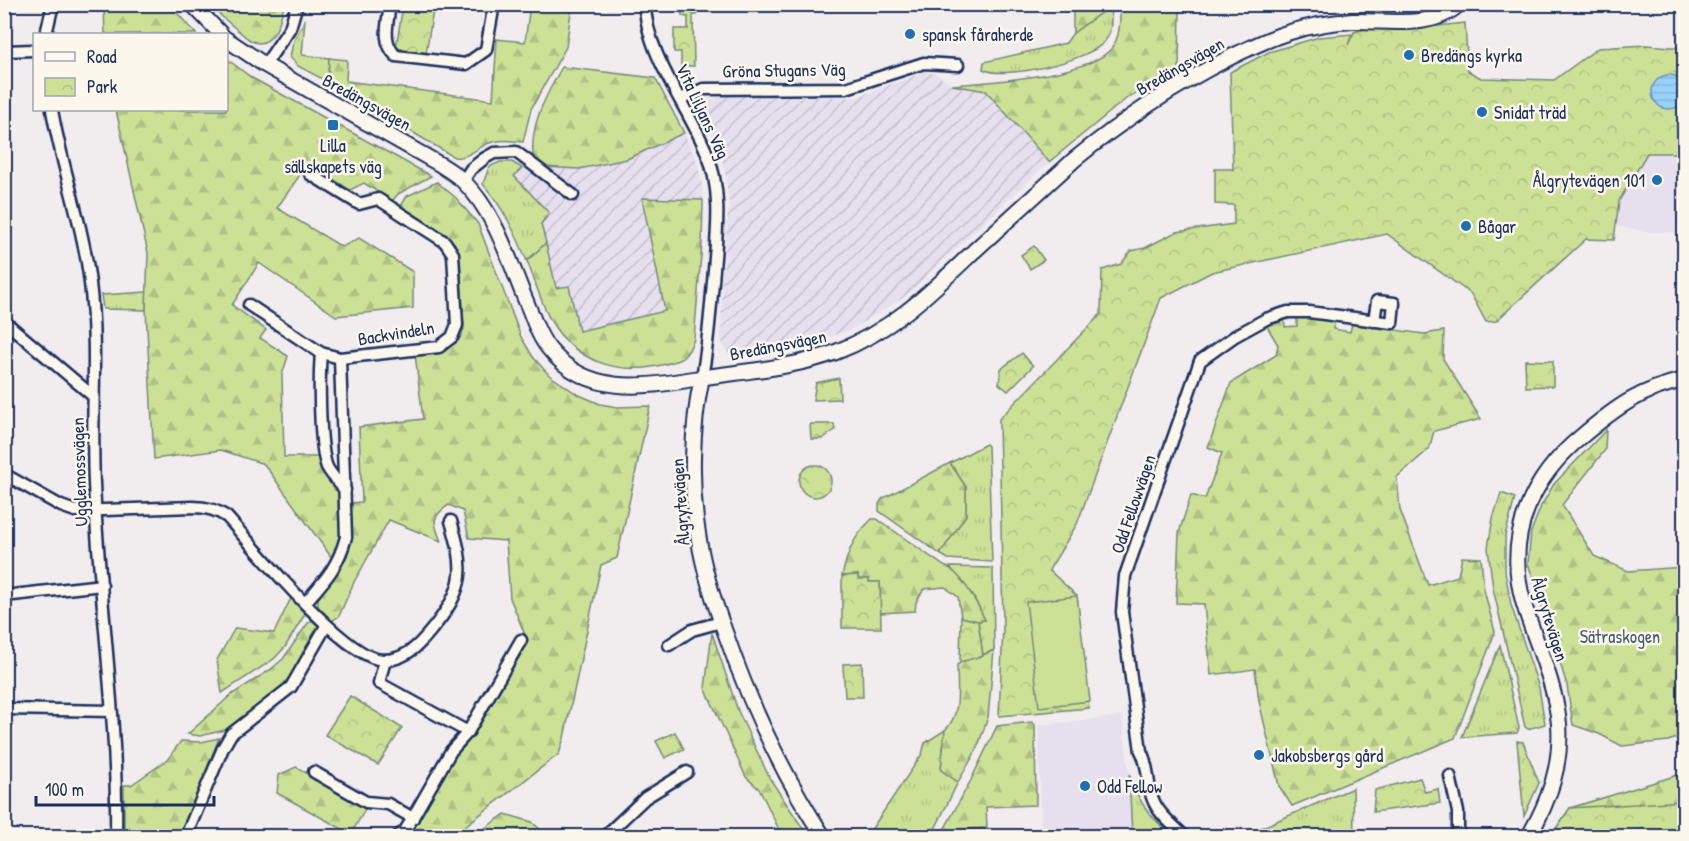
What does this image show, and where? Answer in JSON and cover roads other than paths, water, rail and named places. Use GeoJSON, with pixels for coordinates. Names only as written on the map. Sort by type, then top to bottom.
{"type":"FeatureCollection","features":[{"type":"Feature","properties":{"kind":"street"},"geometry":{"type":"LineString","coordinates":[[46,33],[53,4]]}},
{"type":"Feature","properties":{"kind":"street"},"geometry":{"type":"LineString","coordinates":[[192,4],[220,33]]}},
{"type":"Feature","properties":{"kind":"street"},"geometry":{"type":"LineString","coordinates":[[265,65],[290,28],[297,4]]}},
{"type":"Feature","properties":{"kind":"street"},"geometry":{"type":"LineString","coordinates":[[390,4],[386,38],[389,49],[396,56],[466,64],[486,50],[494,4]]}},
{"type":"Feature","properties":{"kind":"street","name":"Vita Liljans Väg"},"geometry":{"type":"LineString","coordinates":[[645,4],[651,40],[707,151],[716,188],[717,223],[707,353],[702,377]]}},
{"type":"Feature","properties":{"kind":"street","name":"Bredängsvägen"},"geometry":{"type":"LineString","coordinates":[[228,40],[265,65],[441,165],[463,180],[486,210],[502,241],[538,331],[549,349],[563,363],[594,380],[611,385],[643,385],[814,359],[837,352],[879,332],[915,307],[1075,159],[1120,123],[1193,76],[1288,32],[1352,21],[1425,21],[1456,7]]}},
{"type":"Feature","properties":{"kind":"street"},"geometry":{"type":"LineString","coordinates":[[4,51],[33,50]]}},
{"type":"Feature","properties":{"kind":"street","name":"Gröna Stugans Väg"},"geometry":{"type":"LineString","coordinates":[[681,99],[703,89],[846,88],[924,63],[958,65]]}},
{"type":"Feature","properties":{"kind":"street","name":"Ugglemossvägen"},"geometry":{"type":"LineString","coordinates":[[52,111],[90,283],[96,512],[111,711],[116,837]]}},
{"type":"Feature","properties":{"kind":"street"},"geometry":{"type":"LineString","coordinates":[[463,180],[471,169],[494,153],[516,152],[573,195]]}},
{"type":"Feature","properties":{"kind":"street","name":"Backvindeln"},"geometry":{"type":"LineString","coordinates":[[249,305],[321,353],[340,358],[440,346],[452,337],[457,325],[453,254],[445,242],[378,199],[359,204],[310,174]]}},
{"type":"Feature","properties":{"kind":"street","name":"Odd Fellowvägen"},"geometry":{"type":"LineString","coordinates":[[1184,837],[1159,812],[1152,798],[1146,760],[1141,751],[1122,612],[1125,576],[1200,361],[1235,336],[1266,319],[1288,312],[1309,312],[1374,321]]}},
{"type":"Feature","properties":{"kind":"street"},"geometry":{"type":"LineString","coordinates":[[4,321],[93,396]]}},
{"type":"Feature","properties":{"kind":"street"},"geometry":{"type":"LineString","coordinates":[[321,353],[319,369],[323,448],[327,468],[345,491]]}},
{"type":"Feature","properties":{"kind":"street","name":"Backvindeln"},"geometry":{"type":"LineString","coordinates":[[305,603],[329,575],[341,556],[346,537],[340,358]]}},
{"type":"Feature","properties":{"kind":"street","name":"Ålgrytevägen"},"geometry":{"type":"LineString","coordinates":[[702,377],[697,399],[693,484],[702,559],[721,622],[762,727],[799,798],[823,837]]}},
{"type":"Feature","properties":{"kind":"street","name":"Ålgrytevägen"},"geometry":{"type":"LineString","coordinates":[[1529,837],[1552,789],[1558,761],[1559,722],[1518,574],[1516,553],[1526,510],[1552,465],[1572,444],[1616,408],[1643,392],[1684,380]]}},
{"type":"Feature","properties":{"kind":"street"},"geometry":{"type":"LineString","coordinates":[[4,474],[61,506],[75,511],[193,507],[204,507],[217,511],[226,517],[326,626],[371,659],[385,660],[404,655],[420,644],[452,600],[460,580],[461,555],[451,521]]}},
{"type":"Feature","properties":{"kind":"street"},"geometry":{"type":"LineString","coordinates":[[4,596],[102,585]]}},
{"type":"Feature","properties":{"kind":"street"},"geometry":{"type":"LineString","coordinates":[[669,645],[692,630],[721,622]]}},
{"type":"Feature","properties":{"kind":"street"},"geometry":{"type":"LineString","coordinates":[[188,837],[188,831],[231,734],[291,687],[326,626]]}},
{"type":"Feature","properties":{"kind":"street"},"geometry":{"type":"LineString","coordinates":[[398,837],[405,831],[451,751],[468,732],[521,640]]}},
{"type":"Feature","properties":{"kind":"street"},"geometry":{"type":"LineString","coordinates":[[385,660],[379,683],[468,732]]}},
{"type":"Feature","properties":{"kind":"street"},"geometry":{"type":"LineString","coordinates":[[4,709],[111,711]]}},
{"type":"Feature","properties":{"kind":"street"},"geometry":{"type":"LineString","coordinates":[[314,772],[366,802],[387,804],[412,818]]}},
{"type":"Feature","properties":{"kind":"street"},"geometry":{"type":"LineString","coordinates":[[605,837],[645,798],[687,772]]}},
{"type":"Feature","properties":{"kind":"street"},"geometry":{"type":"LineString","coordinates":[[1450,776],[1458,812],[1458,837]]}},
{"type":"Feature","properties":{"kind":"water"},"geometry":{"type":"Polygon","coordinates":[[[1669,75],[1681,80],[1686,92],[1681,104],[1669,109],[1657,104],[1652,92],[1657,80],[1669,75]]]}},
{"type":"Feature","properties":{"kind":"place","name":"spansk fåraherde"},"geometry":{"type":"Point","coordinates":[910,34]}},
{"type":"Feature","properties":{"kind":"place","name":"Bredängs kyrka"},"geometry":{"type":"Point","coordinates":[1409,55]}},
{"type":"Feature","properties":{"kind":"place","name":"Snidat träd"},"geometry":{"type":"Point","coordinates":[1482,112]}},
{"type":"Feature","properties":{"kind":"place","name":"Lilla sällskapets väg"},"geometry":{"type":"Point","coordinates":[333,125]}},
{"type":"Feature","properties":{"kind":"place","name":"Ålgrytevägen 101"},"geometry":{"type":"Point","coordinates":[1657,180]}},
{"type":"Feature","properties":{"kind":"place","name":"Bågar"},"geometry":{"type":"Point","coordinates":[1466,226]}},
{"type":"Feature","properties":{"kind":"place","name":"Jakobsbergs gård"},"geometry":{"type":"Point","coordinates":[1259,755]}},
{"type":"Feature","properties":{"kind":"place","name":"Odd Fellow"},"geometry":{"type":"Point","coordinates":[1085,786]}},
{"type":"Feature","properties":{"kind":"park label","name":"Sätraskogen"},"geometry":{"type":"Point","coordinates":[1620,636]}}]}
